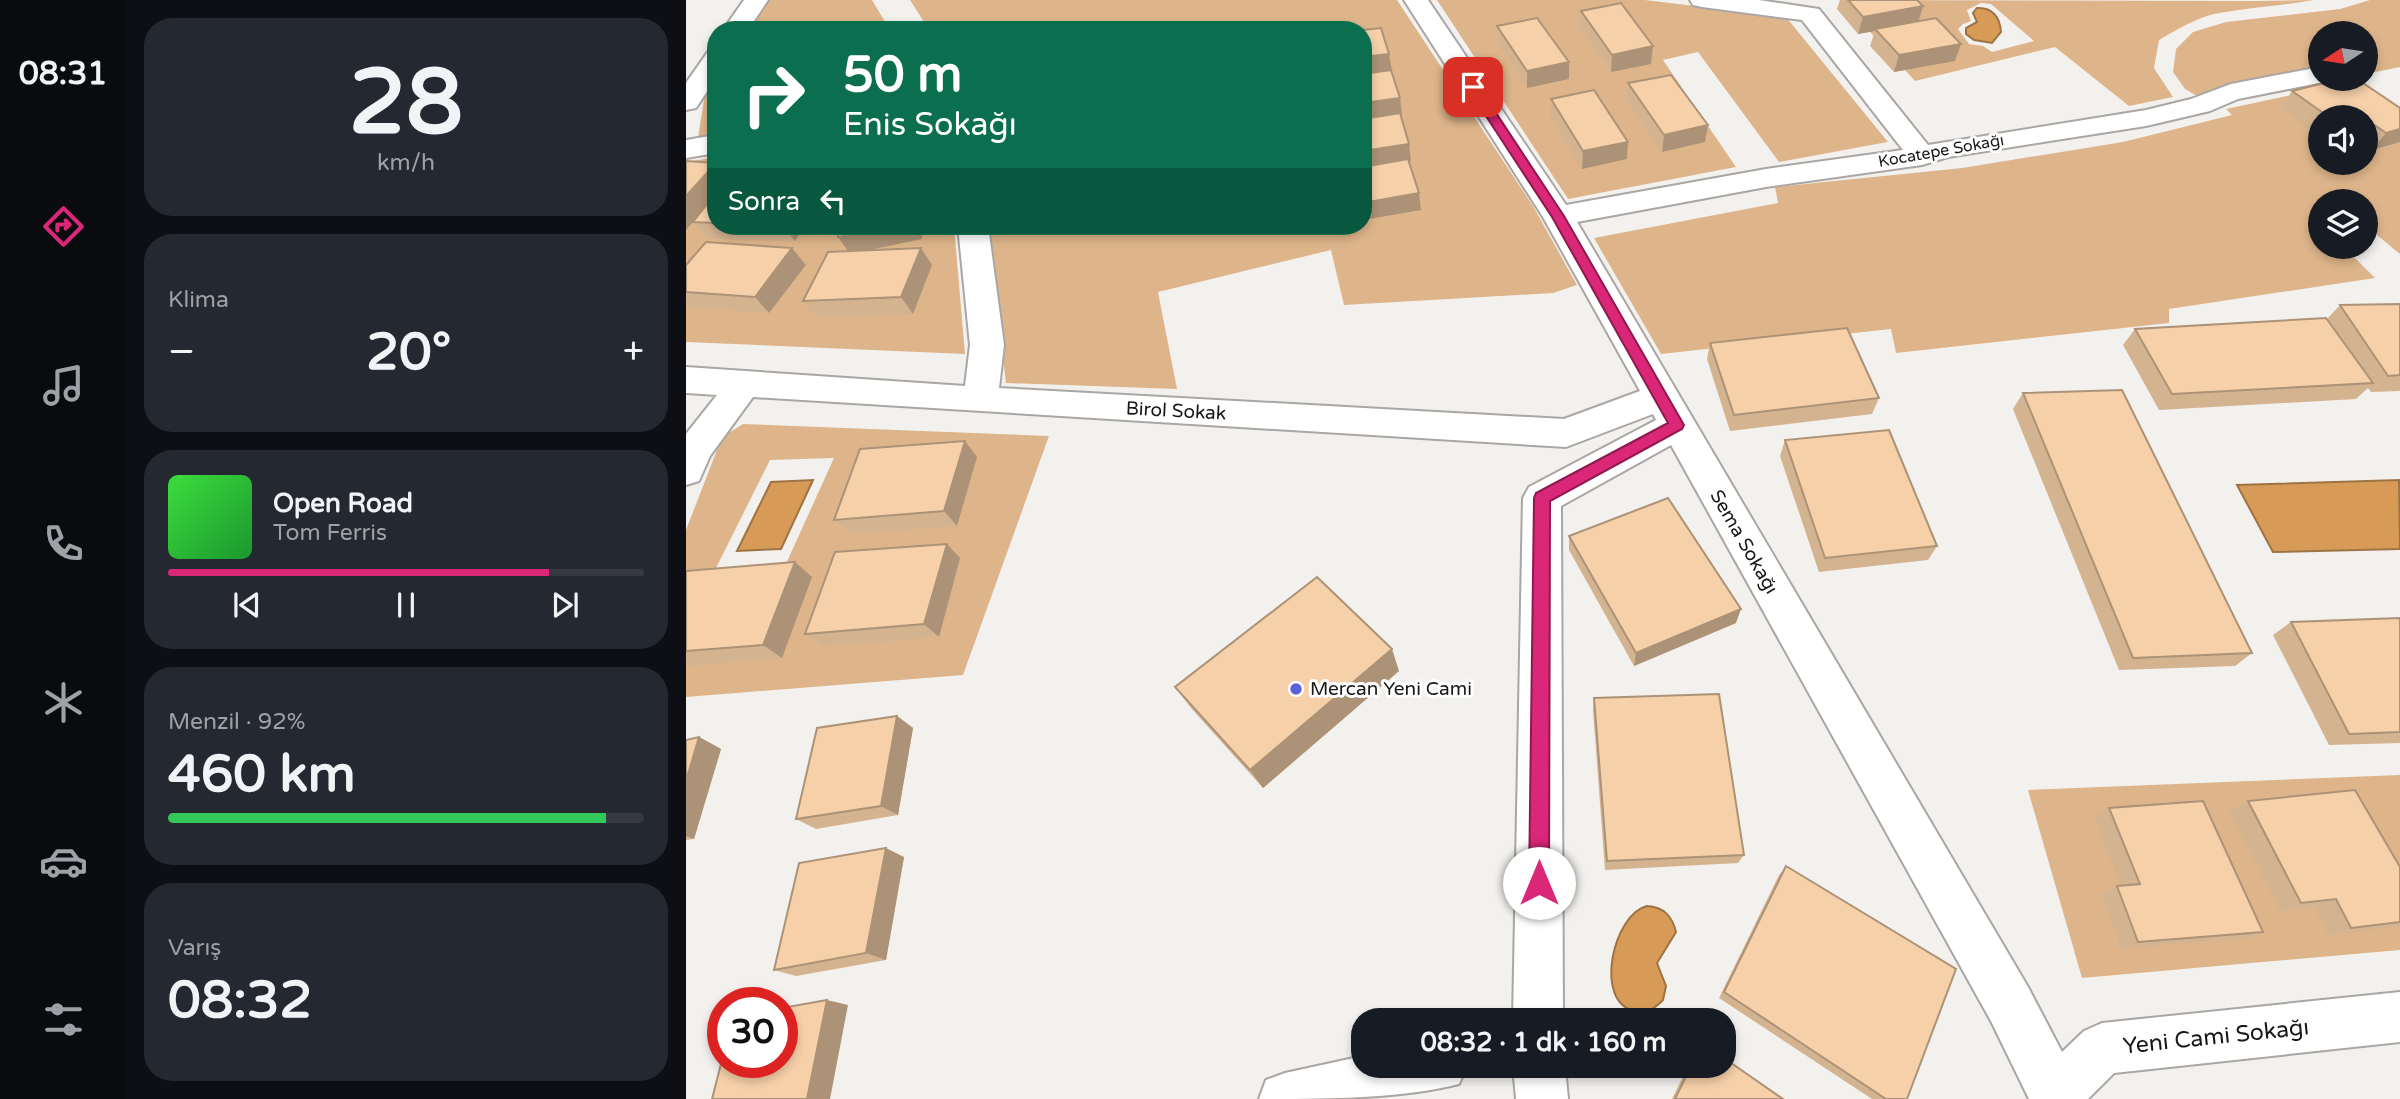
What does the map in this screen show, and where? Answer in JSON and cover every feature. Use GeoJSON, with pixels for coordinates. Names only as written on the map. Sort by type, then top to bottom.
{"type":"FeatureCollection","features":[{"type":"Feature","properties":{"kind":"street"},"geometry":{"type":"LineString","coordinates":[[741,21],[756,0]]}},
{"type":"Feature","properties":{"kind":"street","name":"Sema Sokağı"},"geometry":{"type":"LineString","coordinates":[[1416,0],[1558,216],[2010,1005],[2055,1096]]}},
{"type":"Feature","properties":{"kind":"street"},"geometry":{"type":"LineString","coordinates":[[1702,0],[1804,7],[1922,156]]}},
{"type":"Feature","properties":{"kind":"street"},"geometry":{"type":"LineString","coordinates":[[686,102],[707,71]]}},
{"type":"Feature","properties":{"kind":"street","name":"Kocatepe Sokağı"},"geometry":{"type":"LineString","coordinates":[[1558,216],[1766,178],[1922,156],[1942,149],[2146,118],[2200,105],[2231,92],[2308,77]]}},
{"type":"Feature","properties":{"kind":"street"},"geometry":{"type":"LineString","coordinates":[[686,149],[707,146]]}},
{"type":"Feature","properties":{"kind":"street"},"geometry":{"type":"LineString","coordinates":[[974,235],[987,345],[981,400]]}},
{"type":"Feature","properties":{"kind":"street","name":"Birol Sokak"},"geometry":{"type":"LineString","coordinates":[[686,380],[981,400],[1566,433],[1669,411]]}},
{"type":"Feature","properties":{"kind":"street"},"geometry":{"type":"LineString","coordinates":[[686,471],[694,450],[746,382]]}},
{"type":"Feature","properties":{"kind":"street"},"geometry":{"type":"LineString","coordinates":[[1538,1008],[1542,498],[1669,411]]}},
{"type":"Feature","properties":{"kind":"street","name":"Yeni Cami Sokağı"},"geometry":{"type":"LineString","coordinates":[[2055,1096],[2102,1049],[2400,1017]]}},
{"type":"Feature","properties":{"kind":"street"},"geometry":{"type":"LineString","coordinates":[[1285,1099],[1384,1078]]}},
{"type":"Feature","properties":{"kind":"street"},"geometry":{"type":"LineString","coordinates":[[1540,1078],[1542,1099]]}},
{"type":"Feature","properties":{"kind":"shaded area"},"geometry":{"type":"Polygon","coordinates":[[[767,0],[872,0],[885,21],[753,21],[767,0]]]}},
{"type":"Feature","properties":{"kind":"shaded area"},"geometry":{"type":"Polygon","coordinates":[[[910,0],[1397,0],[1533,206],[1577,285],[1553,293],[1344,305],[1331,250],[1158,292],[1177,389],[1006,383],[988,235],[1372,235],[1372,21],[923,21],[910,0]]]}},
{"type":"Feature","properties":{"kind":"shaded area"},"geometry":{"type":"Polygon","coordinates":[[[1437,0],[1645,0],[1786,17],[1888,142],[1779,162],[1698,52],[1663,60],[1736,167],[1568,199],[1437,0]]]}},
{"type":"Feature","properties":{"kind":"shaded area"},"geometry":{"type":"Polygon","coordinates":[[[1841,0],[2314,0],[2211,15],[2195,20],[2159,40],[2154,68],[2173,97],[2129,106],[2055,47],[1915,81],[1841,0]],[[1981,3],[1967,10],[1971,21],[1958,29],[1969,44],[1983,46],[1992,52],[2034,41],[1991,4],[1981,3]]]}},
{"type":"Feature","properties":{"kind":"shaded area"},"geometry":{"type":"Polygon","coordinates":[[[2370,0],[2400,0],[2400,67],[2378,72],[2378,21],[2308,21],[2308,70],[2197,96],[2185,89],[2173,72],[2176,49],[2193,32],[2226,22],[2340,9],[2370,0]]]}},
{"type":"Feature","properties":{"kind":"shaded area"},"geometry":{"type":"Polygon","coordinates":[[[1977,8],[1991,11],[1999,22],[2001,32],[1992,43],[1974,40],[1966,34],[1966,28],[1977,22],[1973,13],[1977,8]]]}},
{"type":"Feature","properties":{"kind":"shaded area"},"geometry":{"type":"Polygon","coordinates":[[[707,90],[707,137],[698,138],[707,90]]]}},
{"type":"Feature","properties":{"kind":"shaded area"},"geometry":{"type":"Polygon","coordinates":[[[2310,91],[2347,91],[2368,105],[2308,105],[2308,175],[2378,175],[2378,111],[2400,126],[2400,254],[2378,236],[2378,189],[2308,189],[2308,259],[2356,259],[2375,278],[2169,309],[2169,323],[1896,353],[1891,329],[1661,354],[1594,238],[1778,203],[1775,187],[1962,168],[2123,142],[2232,115],[2226,109],[2310,91]]]}},
{"type":"Feature","properties":{"kind":"shaded area"},"geometry":{"type":"Polygon","coordinates":[[[707,158],[707,235],[955,235],[965,354],[686,342],[686,162],[707,158]]]}},
{"type":"Feature","properties":{"kind":"shaded area"},"geometry":{"type":"Polygon","coordinates":[[[743,424],[1049,436],[963,675],[686,697],[686,530],[722,437],[743,424]],[[834,458],[770,460],[716,568],[785,566],[834,458]]]}},
{"type":"Feature","properties":{"kind":"shaded area"},"geometry":{"type":"Polygon","coordinates":[[[813,480],[781,549],[737,551],[771,482],[813,480]]]}},
{"type":"Feature","properties":{"kind":"shaded area"},"geometry":{"type":"Polygon","coordinates":[[[2399,480],[2400,549],[2273,552],[2237,485],[2399,480]]]}},
{"type":"Feature","properties":{"kind":"shaded area"},"geometry":{"type":"Polygon","coordinates":[[[2400,775],[2400,950],[2082,978],[2028,790],[2400,775]]]}},
{"type":"Feature","properties":{"kind":"shaded area"},"geometry":{"type":"Polygon","coordinates":[[[1647,906],[1658,908],[1672,921],[1676,932],[1657,963],[1666,986],[1663,1000],[1654,1008],[1628,1008],[1622,1005],[1614,992],[1612,958],[1625,925],[1635,912],[1647,906]]]}},
{"type":"Feature","properties":{"kind":"building"},"geometry":{"type":"Polygon","coordinates":[[[1848,0],[1917,0],[1923,6],[1863,17],[1848,0]]]}},
{"type":"Feature","properties":{"kind":"building"},"geometry":{"type":"Polygon","coordinates":[[[1621,3],[1653,46],[1612,55],[1581,11],[1621,3]]]}},
{"type":"Feature","properties":{"kind":"building"},"geometry":{"type":"Polygon","coordinates":[[[1537,18],[1569,62],[1527,71],[1497,26],[1537,18]]]}},
{"type":"Feature","properties":{"kind":"building"},"geometry":{"type":"Polygon","coordinates":[[[1936,18],[1961,44],[1899,55],[1875,29],[1936,18]]]}},
{"type":"Feature","properties":{"kind":"building"},"geometry":{"type":"Polygon","coordinates":[[[1381,28],[1389,54],[1372,56],[1372,29],[1381,28]]]}},
{"type":"Feature","properties":{"kind":"building"},"geometry":{"type":"Polygon","coordinates":[[[1391,70],[1400,98],[1372,102],[1372,73],[1391,70]]]}},
{"type":"Feature","properties":{"kind":"building"},"geometry":{"type":"Polygon","coordinates":[[[1671,75],[1708,125],[1664,135],[1628,83],[1671,75]]]}},
{"type":"Feature","properties":{"kind":"building"},"geometry":{"type":"Polygon","coordinates":[[[2308,87],[2308,91],[2375,91],[2400,108],[2400,129],[2386,133],[2378,127],[2378,105],[2312,105],[2292,91],[2308,87]]]}},
{"type":"Feature","properties":{"kind":"building"},"geometry":{"type":"Polygon","coordinates":[[[1594,90],[1628,142],[1583,151],[1551,99],[1594,90]]]}},
{"type":"Feature","properties":{"kind":"building"},"geometry":{"type":"Polygon","coordinates":[[[1400,113],[1409,144],[1372,150],[1372,118],[1400,113]]]}},
{"type":"Feature","properties":{"kind":"building"},"geometry":{"type":"Polygon","coordinates":[[[1408,159],[1419,193],[1372,201],[1372,165],[1408,159]]]}},
{"type":"Feature","properties":{"kind":"building"},"geometry":{"type":"Polygon","coordinates":[[[686,161],[707,162],[707,173],[686,196],[686,161]]]}},
{"type":"Feature","properties":{"kind":"building"},"geometry":{"type":"Polygon","coordinates":[[[707,204],[707,223],[693,222],[707,204]]]}},
{"type":"Feature","properties":{"kind":"building"},"geometry":{"type":"Polygon","coordinates":[[[706,242],[792,248],[755,297],[686,292],[686,265],[706,242]]]}},
{"type":"Feature","properties":{"kind":"building"},"geometry":{"type":"Polygon","coordinates":[[[921,248],[901,297],[803,301],[828,252],[921,248]]]}},
{"type":"Feature","properties":{"kind":"building"},"geometry":{"type":"Polygon","coordinates":[[[2400,304],[2400,375],[2388,376],[2340,305],[2400,304]]]}},
{"type":"Feature","properties":{"kind":"building"},"geometry":{"type":"Polygon","coordinates":[[[2326,318],[2373,383],[2172,394],[2135,329],[2326,318]]]}},
{"type":"Feature","properties":{"kind":"building"},"geometry":{"type":"Polygon","coordinates":[[[1847,328],[1879,398],[1734,415],[1710,343],[1847,328]]]}},
{"type":"Feature","properties":{"kind":"building"},"geometry":{"type":"Polygon","coordinates":[[[2122,390],[2252,653],[2133,658],[2023,393],[2122,390]]]}},
{"type":"Feature","properties":{"kind":"building"},"geometry":{"type":"Polygon","coordinates":[[[1889,430],[1937,546],[1825,558],[1785,440],[1889,430]]]}},
{"type":"Feature","properties":{"kind":"building"},"geometry":{"type":"Polygon","coordinates":[[[965,441],[944,511],[834,520],[860,449],[965,441]]]}},
{"type":"Feature","properties":{"kind":"building"},"geometry":{"type":"Polygon","coordinates":[[[1668,498],[1741,609],[1636,653],[1569,536],[1668,498]]]}},
{"type":"Feature","properties":{"kind":"building"},"geometry":{"type":"Polygon","coordinates":[[[947,544],[924,624],[805,634],[835,552],[947,544]]]}},
{"type":"Feature","properties":{"kind":"building"},"geometry":{"type":"Polygon","coordinates":[[[795,562],[763,645],[686,651],[686,571],[795,562]]]}},
{"type":"Feature","properties":{"kind":"building","name":"Mercan Yeni Cami"},"geometry":{"type":"Polygon","coordinates":[[[1317,577],[1392,649],[1250,770],[1175,687],[1317,577]]]}},
{"type":"Feature","properties":{"kind":"building"},"geometry":{"type":"Polygon","coordinates":[[[2400,618],[2400,732],[2349,734],[2291,622],[2400,618]]]}},
{"type":"Feature","properties":{"kind":"building"},"geometry":{"type":"Polygon","coordinates":[[[1719,694],[1744,855],[1607,861],[1594,698],[1719,694]]]}},
{"type":"Feature","properties":{"kind":"building"},"geometry":{"type":"Polygon","coordinates":[[[897,716],[881,806],[796,819],[817,728],[897,716]]]}},
{"type":"Feature","properties":{"kind":"building"},"geometry":{"type":"Polygon","coordinates":[[[699,737],[686,781],[686,740],[699,737]]]}},
{"type":"Feature","properties":{"kind":"building"},"geometry":{"type":"Polygon","coordinates":[[[2355,790],[2400,867],[2400,922],[2351,928],[2336,899],[2301,903],[2248,801],[2355,790]]]}},
{"type":"Feature","properties":{"kind":"building"},"geometry":{"type":"Polygon","coordinates":[[[2203,801],[2263,932],[2138,942],[2117,886],[2140,884],[2109,808],[2203,801]]]}},
{"type":"Feature","properties":{"kind":"building"},"geometry":{"type":"Polygon","coordinates":[[[886,848],[866,953],[774,970],[799,863],[886,848]]]}},
{"type":"Feature","properties":{"kind":"building"},"geometry":{"type":"Polygon","coordinates":[[[1786,866],[1956,969],[1907,1099],[1886,1099],[1724,992],[1786,866]]]}},
{"type":"Feature","properties":{"kind":"building"},"geometry":{"type":"Polygon","coordinates":[[[827,1000],[807,1099],[712,1099],[717,1078],[798,1078],[798,1005],[827,1000]]]}},
{"type":"Feature","properties":{"kind":"building"},"geometry":{"type":"Polygon","coordinates":[[[1736,1066],[1783,1099],[1675,1099],[1685,1078],[1736,1078],[1736,1066]]]}},
{"type":"Feature","properties":{"kind":"place","name":"Mercan Yeni Cami"},"geometry":{"type":"Point","coordinates":[1296,689]}},
{"type":"Feature","properties":{"kind":"route"},"geometry":{"type":"LineString","coordinates":[[1473,87],[1558,216],[1677,425],[1542,498],[1539,883]]}}]}
